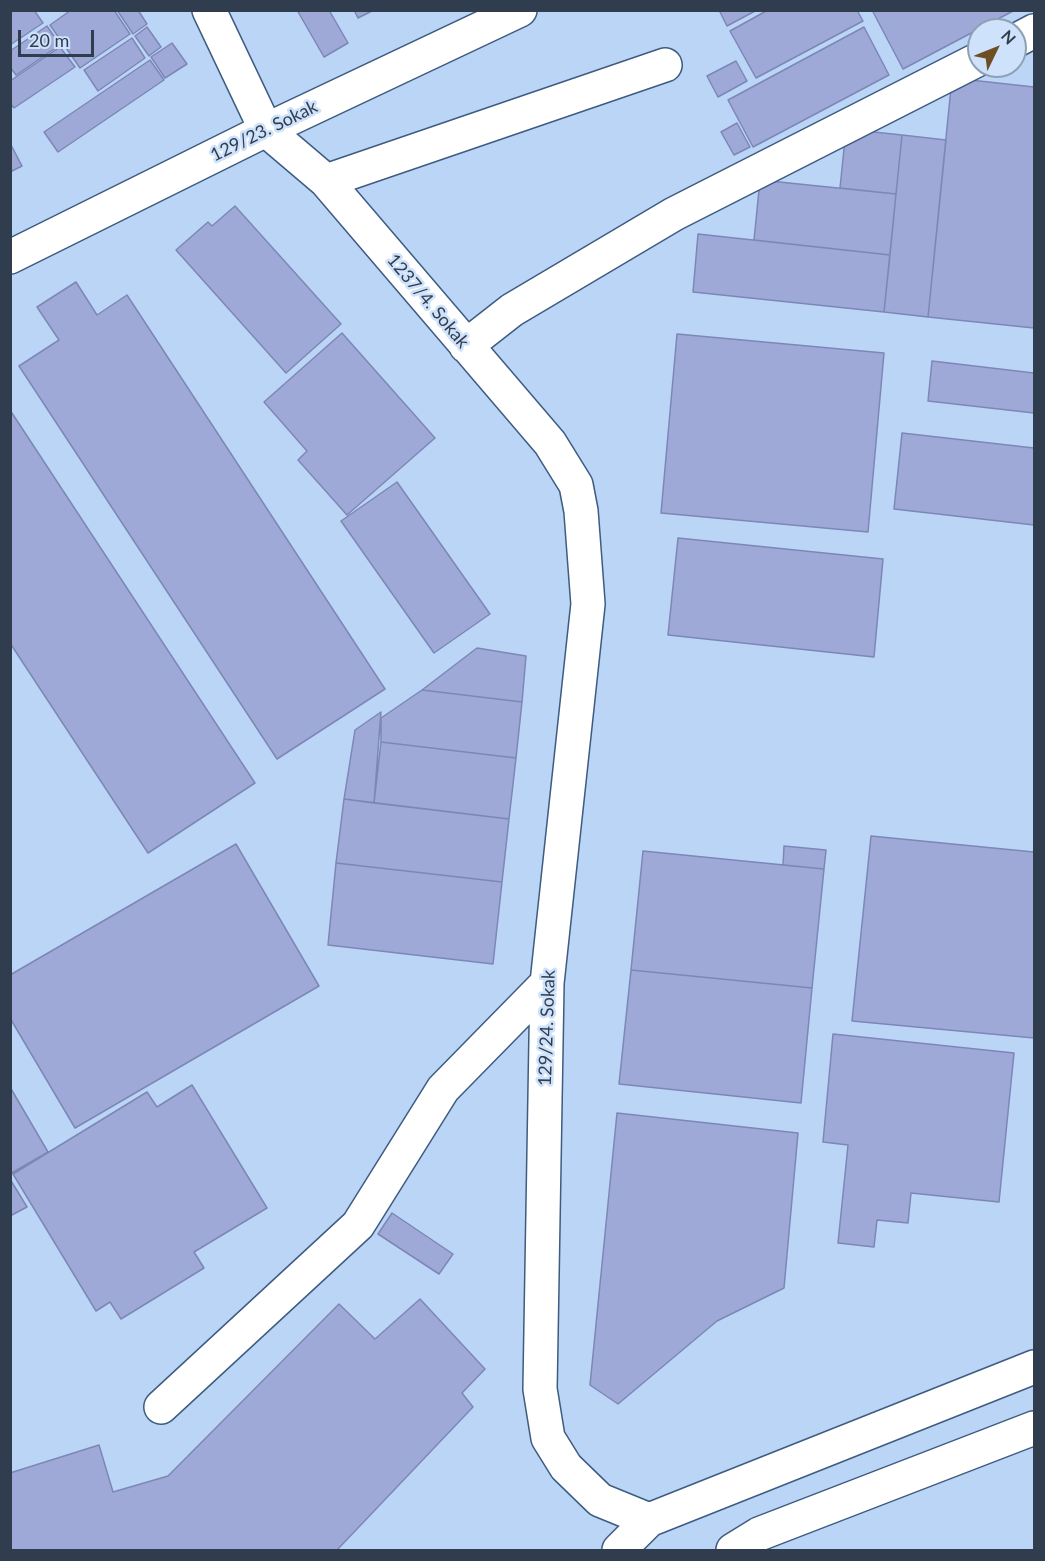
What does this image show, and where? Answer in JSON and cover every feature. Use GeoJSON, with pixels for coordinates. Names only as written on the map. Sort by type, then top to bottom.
{"type":"FeatureCollection","features":[{"type":"Feature","properties":{"kind":"lane"},"geometry":{"type":"LineString","coordinates":[[209,10],[266,130]]}},
{"type":"Feature","properties":{"kind":"lane","name":"129/23. Sokak"},"geometry":{"type":"LineString","coordinates":[[10,257],[266,130],[520,10]]}},
{"type":"Feature","properties":{"kind":"lane"},"geometry":{"type":"LineString","coordinates":[[326,182],[665,65]]}},
{"type":"Feature","properties":{"kind":"lane"},"geometry":{"type":"LineString","coordinates":[[466,346],[512,310],[674,214],[967,65]]}},
{"type":"Feature","properties":{"kind":"lane","name":"1237/4. Sokak"},"geometry":{"type":"LineString","coordinates":[[266,130],[326,182],[550,443],[576,485]]}},
{"type":"Feature","properties":{"kind":"lane","name":"129/24. Sokak"},"geometry":{"type":"LineString","coordinates":[[576,485],[581,511],[588,604],[547,984],[540,1389],[548,1438],[566,1467],[600,1500],[650,1520]]}},
{"type":"Feature","properties":{"kind":"lane"},"geometry":{"type":"LineString","coordinates":[[161,1407],[358,1225],[443,1089],[547,984]]}},
{"type":"Feature","properties":{"kind":"lane"},"geometry":{"type":"LineString","coordinates":[[619,1551],[650,1520],[1035,1367]]}},
{"type":"Feature","properties":{"kind":"lane"},"geometry":{"type":"LineString","coordinates":[[733,1551],[759,1534],[1035,1428]]}},
{"type":"Feature","properties":{"kind":"building"},"geometry":{"type":"Polygon","coordinates":[[[15,10],[34,10],[43,23],[10,45],[10,13],[15,10]]]}},
{"type":"Feature","properties":{"kind":"building"},"geometry":{"type":"Polygon","coordinates":[[[71,10],[114,10],[130,34],[80,68],[50,25],[71,10]]]}},
{"type":"Feature","properties":{"kind":"building"},"geometry":{"type":"Polygon","coordinates":[[[117,10],[138,10],[147,24],[133,34],[117,10]]]}},
{"type":"Feature","properties":{"kind":"building"},"geometry":{"type":"Polygon","coordinates":[[[297,10],[329,10],[348,43],[324,57],[297,10]]]}},
{"type":"Feature","properties":{"kind":"building"},"geometry":{"type":"Polygon","coordinates":[[[354,10],[374,10],[358,18],[354,10]]]}},
{"type":"Feature","properties":{"kind":"building"},"geometry":{"type":"Polygon","coordinates":[[[719,10],[757,10],[727,26],[719,10]]]}},
{"type":"Feature","properties":{"kind":"building"},"geometry":{"type":"Polygon","coordinates":[[[768,10],[857,10],[863,21],[756,78],[730,31],[768,10]]]}},
{"type":"Feature","properties":{"kind":"building"},"geometry":{"type":"Polygon","coordinates":[[[872,10],[1015,10],[1000,18],[967,18],[967,35],[903,69],[872,10]]]}},
{"type":"Feature","properties":{"kind":"building"},"geometry":{"type":"Polygon","coordinates":[[[47,26],[60,45],[16,75],[10,67],[10,51],[47,26]]]}},
{"type":"Feature","properties":{"kind":"building"},"geometry":{"type":"Polygon","coordinates":[[[147,27],[161,47],[149,56],[135,36],[147,27]]]}},
{"type":"Feature","properties":{"kind":"building"},"geometry":{"type":"Polygon","coordinates":[[[864,27],[889,75],[753,147],[728,100],[864,27]]]}},
{"type":"Feature","properties":{"kind":"building"},"geometry":{"type":"Polygon","coordinates":[[[132,38],[145,58],[98,91],[84,70],[132,38]]]}},
{"type":"Feature","properties":{"kind":"building"},"geometry":{"type":"Polygon","coordinates":[[[172,43],[187,64],[165,78],[151,57],[172,43]]]}},
{"type":"Feature","properties":{"kind":"building"},"geometry":{"type":"Polygon","coordinates":[[[60,47],[75,67],[14,108],[10,103],[10,81],[60,47]]]}},
{"type":"Feature","properties":{"kind":"building"},"geometry":{"type":"Polygon","coordinates":[[[150,60],[164,80],[58,152],[44,132],[150,60]]]}},
{"type":"Feature","properties":{"kind":"building"},"geometry":{"type":"Polygon","coordinates":[[[736,61],[747,81],[718,97],[707,76],[736,61]]]}},
{"type":"Feature","properties":{"kind":"building"},"geometry":{"type":"Polygon","coordinates":[[[952,78],[1034,87],[1034,328],[928,317],[952,78]]]}},
{"type":"Feature","properties":{"kind":"building"},"geometry":{"type":"Polygon","coordinates":[[[737,123],[750,147],[734,155],[721,132],[737,123]]]}},
{"type":"Feature","properties":{"kind":"building"},"geometry":{"type":"Polygon","coordinates":[[[846,129],[902,135],[896,194],[840,188],[846,129]]]}},
{"type":"Feature","properties":{"kind":"building"},"geometry":{"type":"Polygon","coordinates":[[[902,135],[946,140],[928,317],[884,312],[902,135]]]}},
{"type":"Feature","properties":{"kind":"building"},"geometry":{"type":"Polygon","coordinates":[[[10,143],[22,166],[10,172],[10,143]]]}},
{"type":"Feature","properties":{"kind":"building"},"geometry":{"type":"Polygon","coordinates":[[[760,180],[896,194],[890,255],[754,240],[760,180]]]}},
{"type":"Feature","properties":{"kind":"building"},"geometry":{"type":"Polygon","coordinates":[[[235,206],[341,324],[286,373],[176,250],[208,222],[212,226],[235,206]]]}},
{"type":"Feature","properties":{"kind":"building"},"geometry":{"type":"Polygon","coordinates":[[[698,234],[890,255],[884,312],[693,292],[698,234]]]}},
{"type":"Feature","properties":{"kind":"building"},"geometry":{"type":"Polygon","coordinates":[[[76,282],[97,315],[127,295],[385,689],[277,759],[19,366],[59,340],[37,307],[76,282]]]}},
{"type":"Feature","properties":{"kind":"building"},"geometry":{"type":"Polygon","coordinates":[[[342,333],[435,438],[347,515],[298,460],[307,451],[264,402],[342,333]]]}},
{"type":"Feature","properties":{"kind":"building"},"geometry":{"type":"Polygon","coordinates":[[[677,334],[884,353],[868,532],[661,513],[677,334]]]}},
{"type":"Feature","properties":{"kind":"building"},"geometry":{"type":"Polygon","coordinates":[[[932,361],[1034,373],[1034,413],[928,401],[932,361]]]}},
{"type":"Feature","properties":{"kind":"building"},"geometry":{"type":"Polygon","coordinates":[[[10,410],[255,783],[148,853],[10,643],[10,410]]]}},
{"type":"Feature","properties":{"kind":"building"},"geometry":{"type":"Polygon","coordinates":[[[902,433],[1034,448],[1034,525],[894,509],[902,433]]]}},
{"type":"Feature","properties":{"kind":"building"},"geometry":{"type":"Polygon","coordinates":[[[397,482],[490,614],[434,653],[341,521],[397,482]]]}},
{"type":"Feature","properties":{"kind":"building"},"geometry":{"type":"Polygon","coordinates":[[[678,538],[883,559],[874,657],[668,635],[678,538]]]}},
{"type":"Feature","properties":{"kind":"building"},"geometry":{"type":"Polygon","coordinates":[[[477,648],[526,656],[522,702],[422,690],[477,648]]]}},
{"type":"Feature","properties":{"kind":"building"},"geometry":{"type":"Polygon","coordinates":[[[422,690],[522,702],[516,758],[381,742],[381,718],[422,690]]]}},
{"type":"Feature","properties":{"kind":"building"},"geometry":{"type":"Polygon","coordinates":[[[381,712],[374,803],[344,799],[355,730],[381,712]]]}},
{"type":"Feature","properties":{"kind":"building"},"geometry":{"type":"Polygon","coordinates":[[[381,742],[516,758],[509,819],[374,803],[381,742]]]}},
{"type":"Feature","properties":{"kind":"building"},"geometry":{"type":"Polygon","coordinates":[[[344,799],[509,819],[502,882],[336,863],[344,799]]]}},
{"type":"Feature","properties":{"kind":"building"},"geometry":{"type":"Polygon","coordinates":[[[871,836],[1034,852],[1034,1038],[852,1021],[871,836]]]}},
{"type":"Feature","properties":{"kind":"building"},"geometry":{"type":"Polygon","coordinates":[[[236,844],[319,986],[75,1128],[10,1018],[10,975],[236,844]]]}},
{"type":"Feature","properties":{"kind":"building"},"geometry":{"type":"Polygon","coordinates":[[[784,846],[826,850],[824,869],[783,865],[784,846]]]}},
{"type":"Feature","properties":{"kind":"building"},"geometry":{"type":"Polygon","coordinates":[[[643,851],[824,869],[812,988],[631,970],[643,851]]]}},
{"type":"Feature","properties":{"kind":"building"},"geometry":{"type":"Polygon","coordinates":[[[336,863],[502,882],[493,964],[328,945],[336,863]]]}},
{"type":"Feature","properties":{"kind":"building"},"geometry":{"type":"Polygon","coordinates":[[[631,970],[812,988],[801,1103],[619,1084],[631,970]]]}},
{"type":"Feature","properties":{"kind":"building"},"geometry":{"type":"Polygon","coordinates":[[[833,1034],[1014,1053],[999,1202],[911,1193],[908,1223],[877,1220],[874,1247],[838,1243],[848,1145],[823,1142],[833,1034]]]}},
{"type":"Feature","properties":{"kind":"building"},"geometry":{"type":"Polygon","coordinates":[[[192,1085],[267,1208],[194,1252],[204,1268],[121,1319],[110,1302],[96,1311],[13,1174],[147,1092],[157,1107],[192,1085]]]}},
{"type":"Feature","properties":{"kind":"building"},"geometry":{"type":"Polygon","coordinates":[[[10,1087],[48,1152],[10,1174],[10,1087]]]}},
{"type":"Feature","properties":{"kind":"building"},"geometry":{"type":"Polygon","coordinates":[[[617,1113],[798,1133],[784,1288],[717,1321],[618,1404],[590,1385],[617,1113]]]}},
{"type":"Feature","properties":{"kind":"building"},"geometry":{"type":"Polygon","coordinates":[[[10,1179],[27,1207],[10,1216],[10,1179]]]}},
{"type":"Feature","properties":{"kind":"building"},"geometry":{"type":"Polygon","coordinates":[[[392,1213],[453,1254],[439,1274],[378,1234],[392,1213]]]}},
{"type":"Feature","properties":{"kind":"building"},"geometry":{"type":"Polygon","coordinates":[[[420,1299],[485,1369],[462,1393],[473,1407],[337,1550],[10,1550],[10,1473],[99,1445],[113,1492],[168,1476],[339,1304],[375,1339],[420,1299]]]}}]}
